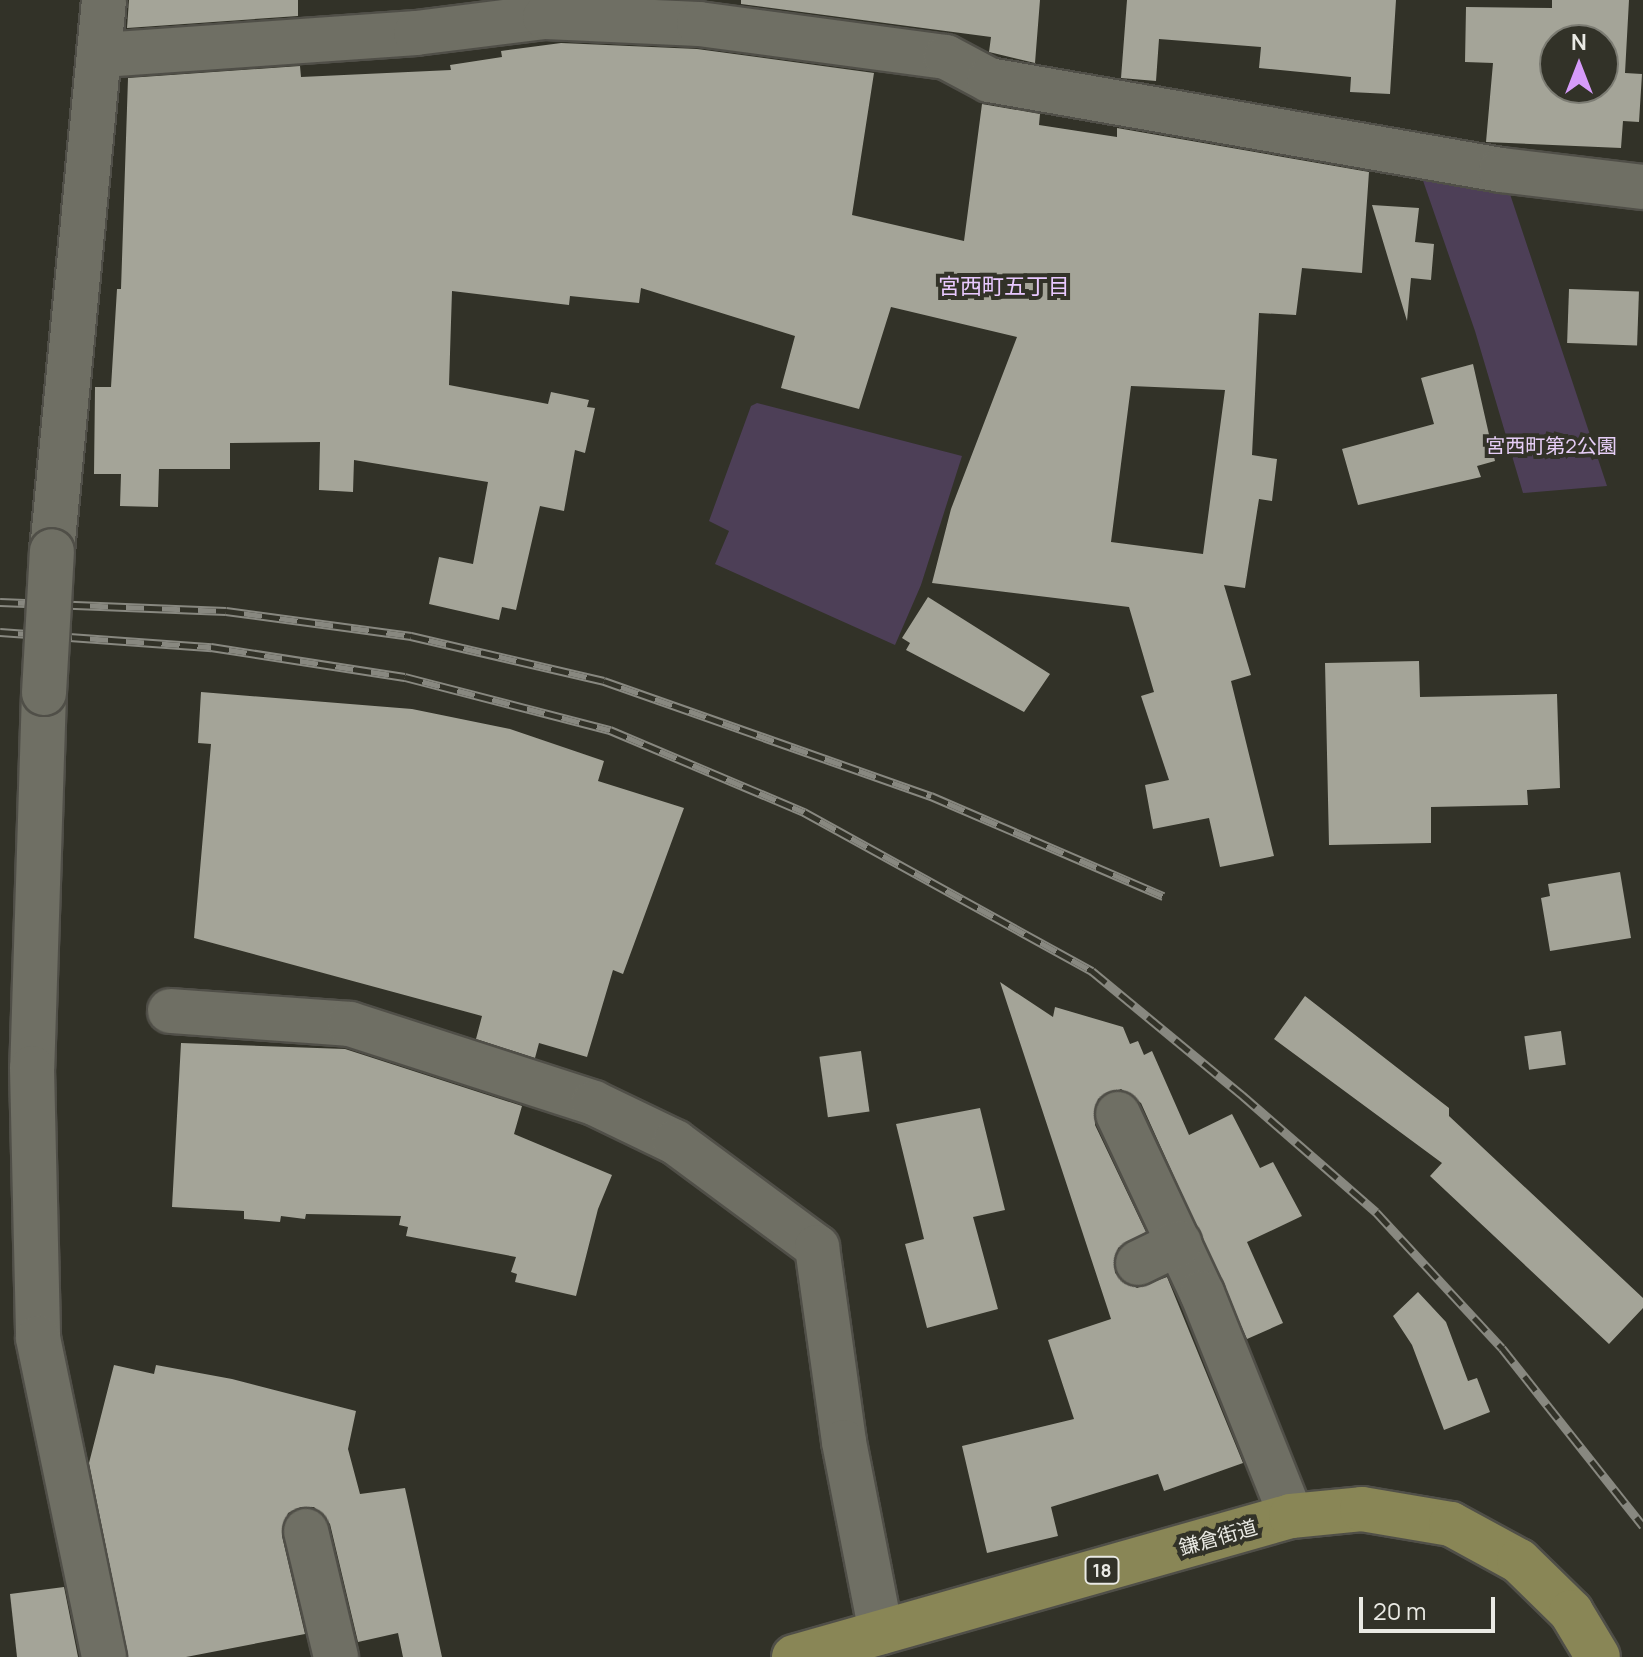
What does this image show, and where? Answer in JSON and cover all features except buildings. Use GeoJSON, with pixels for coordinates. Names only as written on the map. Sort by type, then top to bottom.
{"type":"FeatureCollection","features":[{"type":"Feature","properties":{"kind":"main road","name":"鎌倉街道"},"geometry":{"type":"LineString","coordinates":[[794,1657],[1291,1516],[1362,1509],[1451,1524],[1519,1561],[1547,1584],[1598,1657]]}},
{"type":"Feature","properties":{"kind":"street"},"geometry":{"type":"LineString","coordinates":[[104,0],[102,55],[52,551],[44,693],[32,1068],[38,1338],[104,1657]]}},
{"type":"Feature","properties":{"kind":"street"},"geometry":{"type":"LineString","coordinates":[[102,55],[418,16],[545,17],[699,24],[946,57],[989,80],[1501,170],[1643,187]]}},
{"type":"Feature","properties":{"kind":"street"},"geometry":{"type":"LineString","coordinates":[[170,1011],[350,1024],[594,1103],[675,1142],[817,1247],[844,1442],[881,1632]]}},
{"type":"Feature","properties":{"kind":"street"},"geometry":{"type":"LineString","coordinates":[[1118,1114],[1179,1243],[1291,1516]]}},
{"type":"Feature","properties":{"kind":"street"},"geometry":{"type":"LineString","coordinates":[[1138,1263],[1179,1243]]}},
{"type":"Feature","properties":{"kind":"street"},"geometry":{"type":"LineString","coordinates":[[306,1531],[336,1657]]}},
{"type":"Feature","properties":{"kind":"green space","name":"宮西町第2公園"},"geometry":{"type":"Polygon","coordinates":[[[1419,169],[1507,185],[1607,486],[1523,493],[1475,331],[1419,169]]]}},
{"type":"Feature","properties":{"kind":"green space"},"geometry":{"type":"Polygon","coordinates":[[[757,403],[962,456],[921,585],[895,645],[715,564],[729,531],[709,521],[751,406],[757,403]]]}},
{"type":"Feature","properties":{"kind":"railway"},"geometry":{"type":"LineString","coordinates":[[0,602],[226,611],[411,636],[604,681],[931,796],[1163,896]]}},
{"type":"Feature","properties":{"kind":"railway"},"geometry":{"type":"LineString","coordinates":[[0,632],[211,647],[405,677],[610,730],[804,812],[1092,971],[1242,1095],[1376,1212],[1502,1348],[1643,1526]]}},
{"type":"Feature","properties":{"kind":"district","name":"宮西町五丁目"},"geometry":{"type":"Point","coordinates":[1004,287]}}]}
